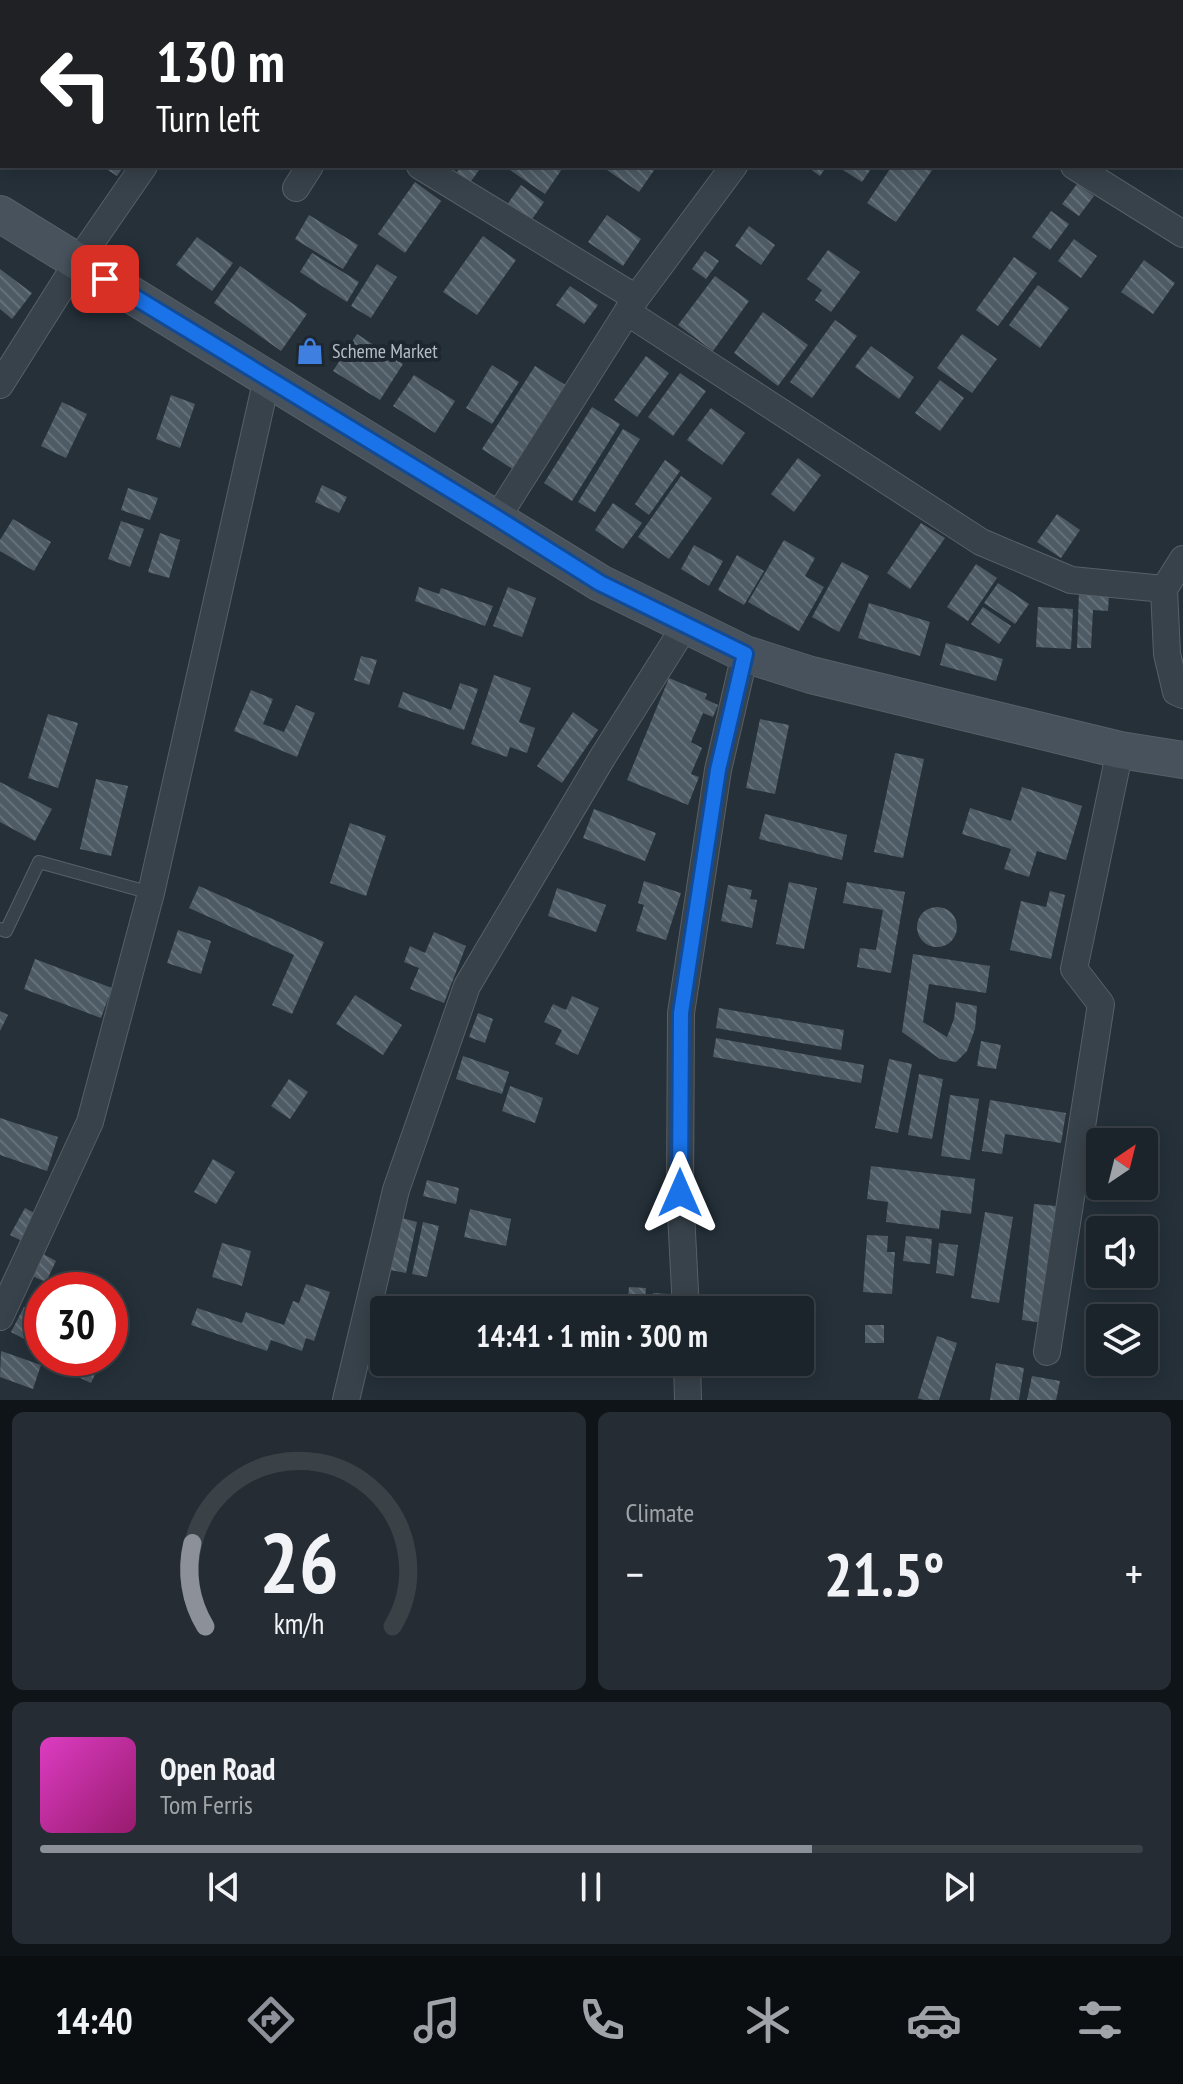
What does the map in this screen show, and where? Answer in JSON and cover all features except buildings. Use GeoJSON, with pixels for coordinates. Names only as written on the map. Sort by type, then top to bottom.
{"type":"FeatureCollection","features":[{"type":"Feature","properties":{"kind":"main road"},"geometry":{"type":"LineString","coordinates":[[0,214],[600,583],[745,654],[811,675],[1120,750],[1183,760]]}},
{"type":"Feature","properties":{"kind":"street"},"geometry":{"type":"LineString","coordinates":[[0,385],[77,263],[143,168]]}},
{"type":"Feature","properties":{"kind":"street"},"geometry":{"type":"LineString","coordinates":[[423,168],[981,542],[1071,580],[1164,589]]}},
{"type":"Feature","properties":{"kind":"street"},"geometry":{"type":"LineString","coordinates":[[1077,168],[1183,234]]}},
{"type":"Feature","properties":{"kind":"street"},"geometry":{"type":"LineString","coordinates":[[497,518],[631,305],[727,169]]}},
{"type":"Feature","properties":{"kind":"street"},"geometry":{"type":"LineString","coordinates":[[0,1317],[90,1122],[151,893],[267,378]]}},
{"type":"Feature","properties":{"kind":"street"},"geometry":{"type":"LineString","coordinates":[[1183,559],[1164,589],[1167,654],[1176,692],[1183,695]]}},
{"type":"Feature","properties":{"kind":"street"},"geometry":{"type":"LineString","coordinates":[[346,1400],[396,1190],[467,986],[602,758],[685,626]]}},
{"type":"Feature","properties":{"kind":"street"},"geometry":{"type":"LineString","coordinates":[[685,1296],[680,1193],[681,1013],[718,770],[745,654]]}},
{"type":"Feature","properties":{"kind":"street"},"geometry":{"type":"LineString","coordinates":[[1047,1352],[1101,1004],[1074,969],[1120,750]]}},
{"type":"Feature","properties":{"kind":"street"},"geometry":{"type":"LineString","coordinates":[[687,1376],[688,1400]]}},
{"type":"Feature","properties":{"kind":"lane"},"geometry":{"type":"LineString","coordinates":[[0,929],[6,931],[39,862],[151,893]]}},
{"type":"Feature","properties":{"kind":"place","name":"Scheme Market"},"geometry":{"type":"Point","coordinates":[310,351]}},
{"type":"Feature","properties":{"kind":"route"},"geometry":{"type":"LineString","coordinates":[[105,279],[600,583],[745,654],[718,770],[681,1013],[680,1193]]}}]}
